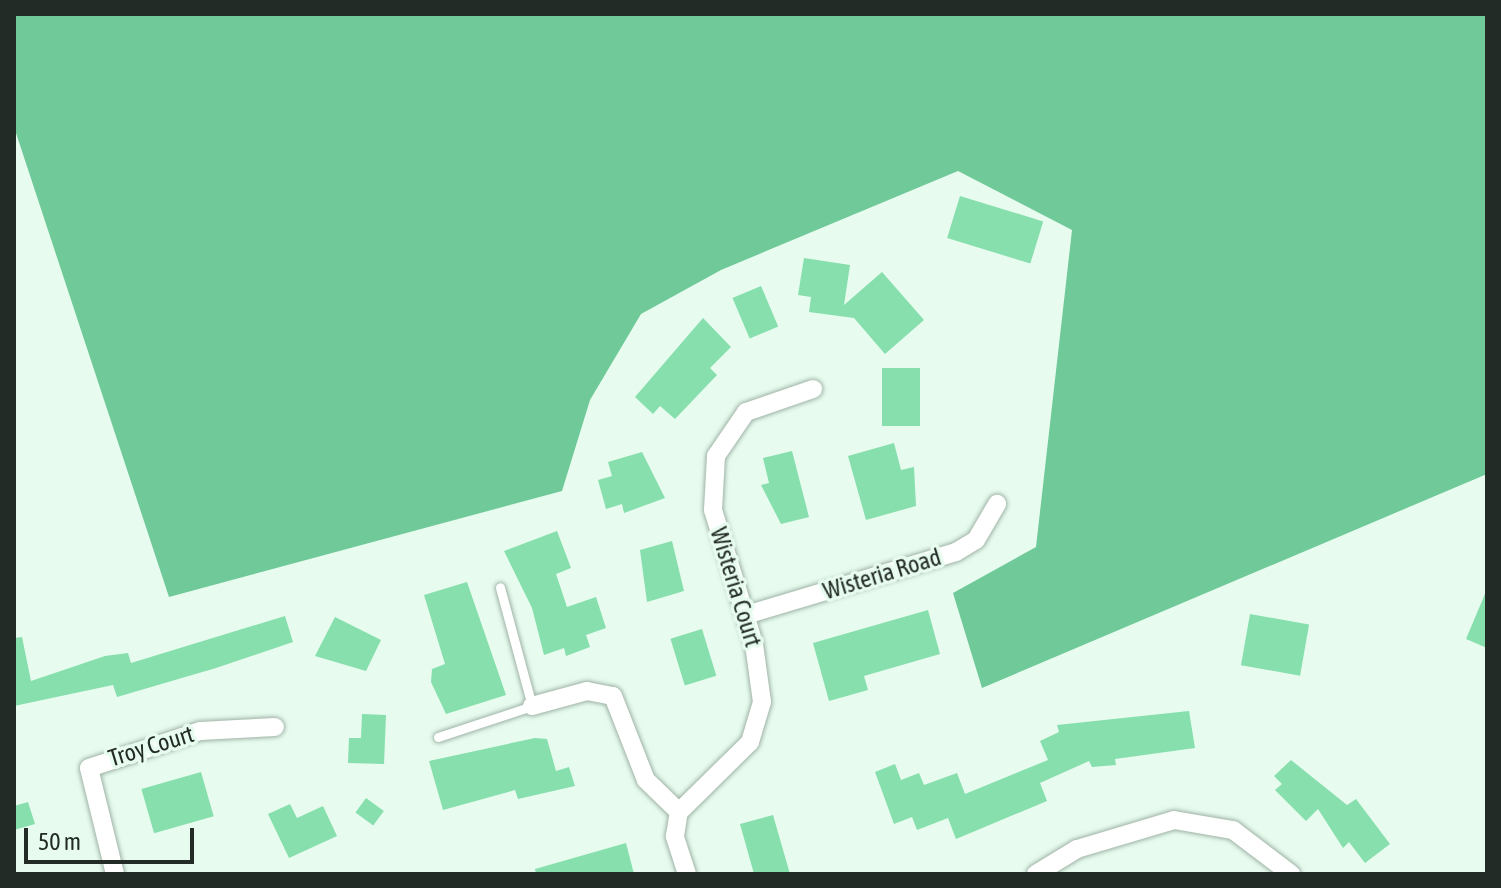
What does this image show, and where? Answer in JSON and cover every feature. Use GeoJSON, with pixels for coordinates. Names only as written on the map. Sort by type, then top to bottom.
{"type":"FeatureCollection","features":[{"type":"Feature","properties":{"kind":"street","name":"Wisteria Court"},"geometry":{"type":"LineString","coordinates":[[679,812],[750,742],[758,723],[761,673],[713,510],[716,456],[746,412],[813,389]]}},
{"type":"Feature","properties":{"kind":"street","name":"Wisteria Road"},"geometry":{"type":"LineString","coordinates":[[746,615],[956,552],[976,540],[997,504]]}},
{"type":"Feature","properties":{"kind":"street"},"geometry":{"type":"LineString","coordinates":[[532,706],[587,691],[613,696],[646,780],[679,812],[675,836],[687,874]]}},
{"type":"Feature","properties":{"kind":"street","name":"Troy Court"},"geometry":{"type":"LineString","coordinates":[[115,874],[89,768],[200,731],[275,727]]}},
{"type":"Feature","properties":{"kind":"street"},"geometry":{"type":"LineString","coordinates":[[1036,874],[1077,849],[1174,820],[1233,830],[1291,874]]}},
{"type":"Feature","properties":{"kind":"lane"},"geometry":{"type":"LineString","coordinates":[[438,737],[532,706],[500,587]]}},
{"type":"Feature","properties":{"kind":"green space"},"geometry":{"type":"Polygon","coordinates":[[[14,14],[1487,14],[1487,474],[982,688],[953,593],[1036,547],[1072,230],[958,171],[721,270],[641,314],[590,400],[562,491],[169,597],[14,127],[14,14]]]}},
{"type":"Feature","properties":{"kind":"building"},"geometry":{"type":"Polygon","coordinates":[[[960,196],[1043,221],[1030,264],[947,238],[960,196]]]}},
{"type":"Feature","properties":{"kind":"building"},"geometry":{"type":"Polygon","coordinates":[[[804,258],[850,265],[844,305],[882,272],[924,320],[885,354],[854,318],[809,312],[811,297],[798,295],[804,258]]]}},
{"type":"Feature","properties":{"kind":"building"},"geometry":{"type":"Polygon","coordinates":[[[761,286],[778,327],[750,339],[732,298],[761,286]]]}},
{"type":"Feature","properties":{"kind":"building"},"geometry":{"type":"Polygon","coordinates":[[[703,318],[731,347],[710,368],[717,375],[675,419],[660,406],[653,414],[635,397],[703,318]]]}},
{"type":"Feature","properties":{"kind":"building"},"geometry":{"type":"Polygon","coordinates":[[[882,368],[920,368],[920,426],[882,426],[882,368]]]}},
{"type":"Feature","properties":{"kind":"building"},"geometry":{"type":"Polygon","coordinates":[[[894,443],[901,470],[914,467],[916,506],[866,520],[848,456],[894,443]]]}},
{"type":"Feature","properties":{"kind":"building"},"geometry":{"type":"Polygon","coordinates":[[[792,451],[809,517],[781,524],[761,485],[769,483],[763,458],[792,451]]]}},
{"type":"Feature","properties":{"kind":"building"},"geometry":{"type":"Polygon","coordinates":[[[642,452],[665,498],[624,513],[622,504],[606,509],[598,480],[612,476],[608,462],[642,452]]]}},
{"type":"Feature","properties":{"kind":"building"},"geometry":{"type":"Polygon","coordinates":[[[557,531],[571,568],[556,574],[567,607],[596,597],[606,628],[586,635],[590,647],[566,656],[564,648],[544,655],[532,608],[504,551],[557,531]]]}},
{"type":"Feature","properties":{"kind":"building"},"geometry":{"type":"Polygon","coordinates":[[[672,541],[684,591],[647,602],[640,550],[672,541]]]}},
{"type":"Feature","properties":{"kind":"building"},"geometry":{"type":"Polygon","coordinates":[[[467,582],[506,695],[446,714],[431,682],[432,669],[445,664],[424,595],[467,582]]]}},
{"type":"Feature","properties":{"kind":"building"},"geometry":{"type":"Polygon","coordinates":[[[1487,589],[1487,648],[1466,639],[1487,589]]]}},
{"type":"Feature","properties":{"kind":"building"},"geometry":{"type":"Polygon","coordinates":[[[928,610],[940,654],[864,676],[868,690],[829,701],[813,643],[928,610]]]}},
{"type":"Feature","properties":{"kind":"building"},"geometry":{"type":"Polygon","coordinates":[[[1250,614],[1309,624],[1300,676],[1241,665],[1250,614]]]}},
{"type":"Feature","properties":{"kind":"building"},"geometry":{"type":"Polygon","coordinates":[[[285,616],[293,642],[216,668],[117,697],[113,685],[14,706],[14,638],[22,637],[31,681],[105,656],[128,653],[131,663],[285,616]]]}},
{"type":"Feature","properties":{"kind":"building"},"geometry":{"type":"Polygon","coordinates":[[[335,617],[381,640],[366,671],[315,656],[335,617]]]}},
{"type":"Feature","properties":{"kind":"building"},"geometry":{"type":"Polygon","coordinates":[[[702,629],[716,676],[685,686],[670,639],[702,629]]]}},
{"type":"Feature","properties":{"kind":"building"},"geometry":{"type":"Polygon","coordinates":[[[1189,711],[1195,748],[1115,759],[1116,765],[1092,767],[1089,761],[1040,783],[1047,801],[956,839],[948,818],[917,830],[912,817],[894,824],[875,772],[895,764],[901,780],[919,773],[924,785],[957,773],[965,794],[1048,760],[1040,741],[1059,732],[1057,725],[1189,711]]]}},
{"type":"Feature","properties":{"kind":"building"},"geometry":{"type":"Polygon","coordinates":[[[362,714],[386,715],[384,764],[348,763],[349,738],[361,738],[362,714]]]}},
{"type":"Feature","properties":{"kind":"building"},"geometry":{"type":"Polygon","coordinates":[[[535,738],[547,739],[556,771],[569,767],[575,786],[518,799],[515,790],[443,810],[429,761],[535,738]]]}},
{"type":"Feature","properties":{"kind":"building"},"geometry":{"type":"Polygon","coordinates":[[[1291,760],[1347,805],[1356,799],[1390,844],[1365,863],[1349,842],[1343,848],[1318,809],[1306,821],[1275,790],[1282,784],[1274,776],[1291,760]]]}},
{"type":"Feature","properties":{"kind":"building"},"geometry":{"type":"Polygon","coordinates":[[[201,772],[214,816],[154,833],[141,789],[201,772]]]}},
{"type":"Feature","properties":{"kind":"building"},"geometry":{"type":"Polygon","coordinates":[[[366,798],[384,811],[373,825],[355,813],[366,798]]]}},
{"type":"Feature","properties":{"kind":"building"},"geometry":{"type":"Polygon","coordinates":[[[28,802],[35,824],[14,830],[14,806],[28,802]]]}},
{"type":"Feature","properties":{"kind":"building"},"geometry":{"type":"Polygon","coordinates":[[[290,804],[297,818],[323,806],[337,836],[289,858],[268,814],[290,804]]]}},
{"type":"Feature","properties":{"kind":"building"},"geometry":{"type":"Polygon","coordinates":[[[773,815],[790,874],[754,874],[740,824],[773,815]]]}},
{"type":"Feature","properties":{"kind":"building"},"geometry":{"type":"Polygon","coordinates":[[[626,843],[634,874],[536,874],[535,869],[626,843]]]}}]}
